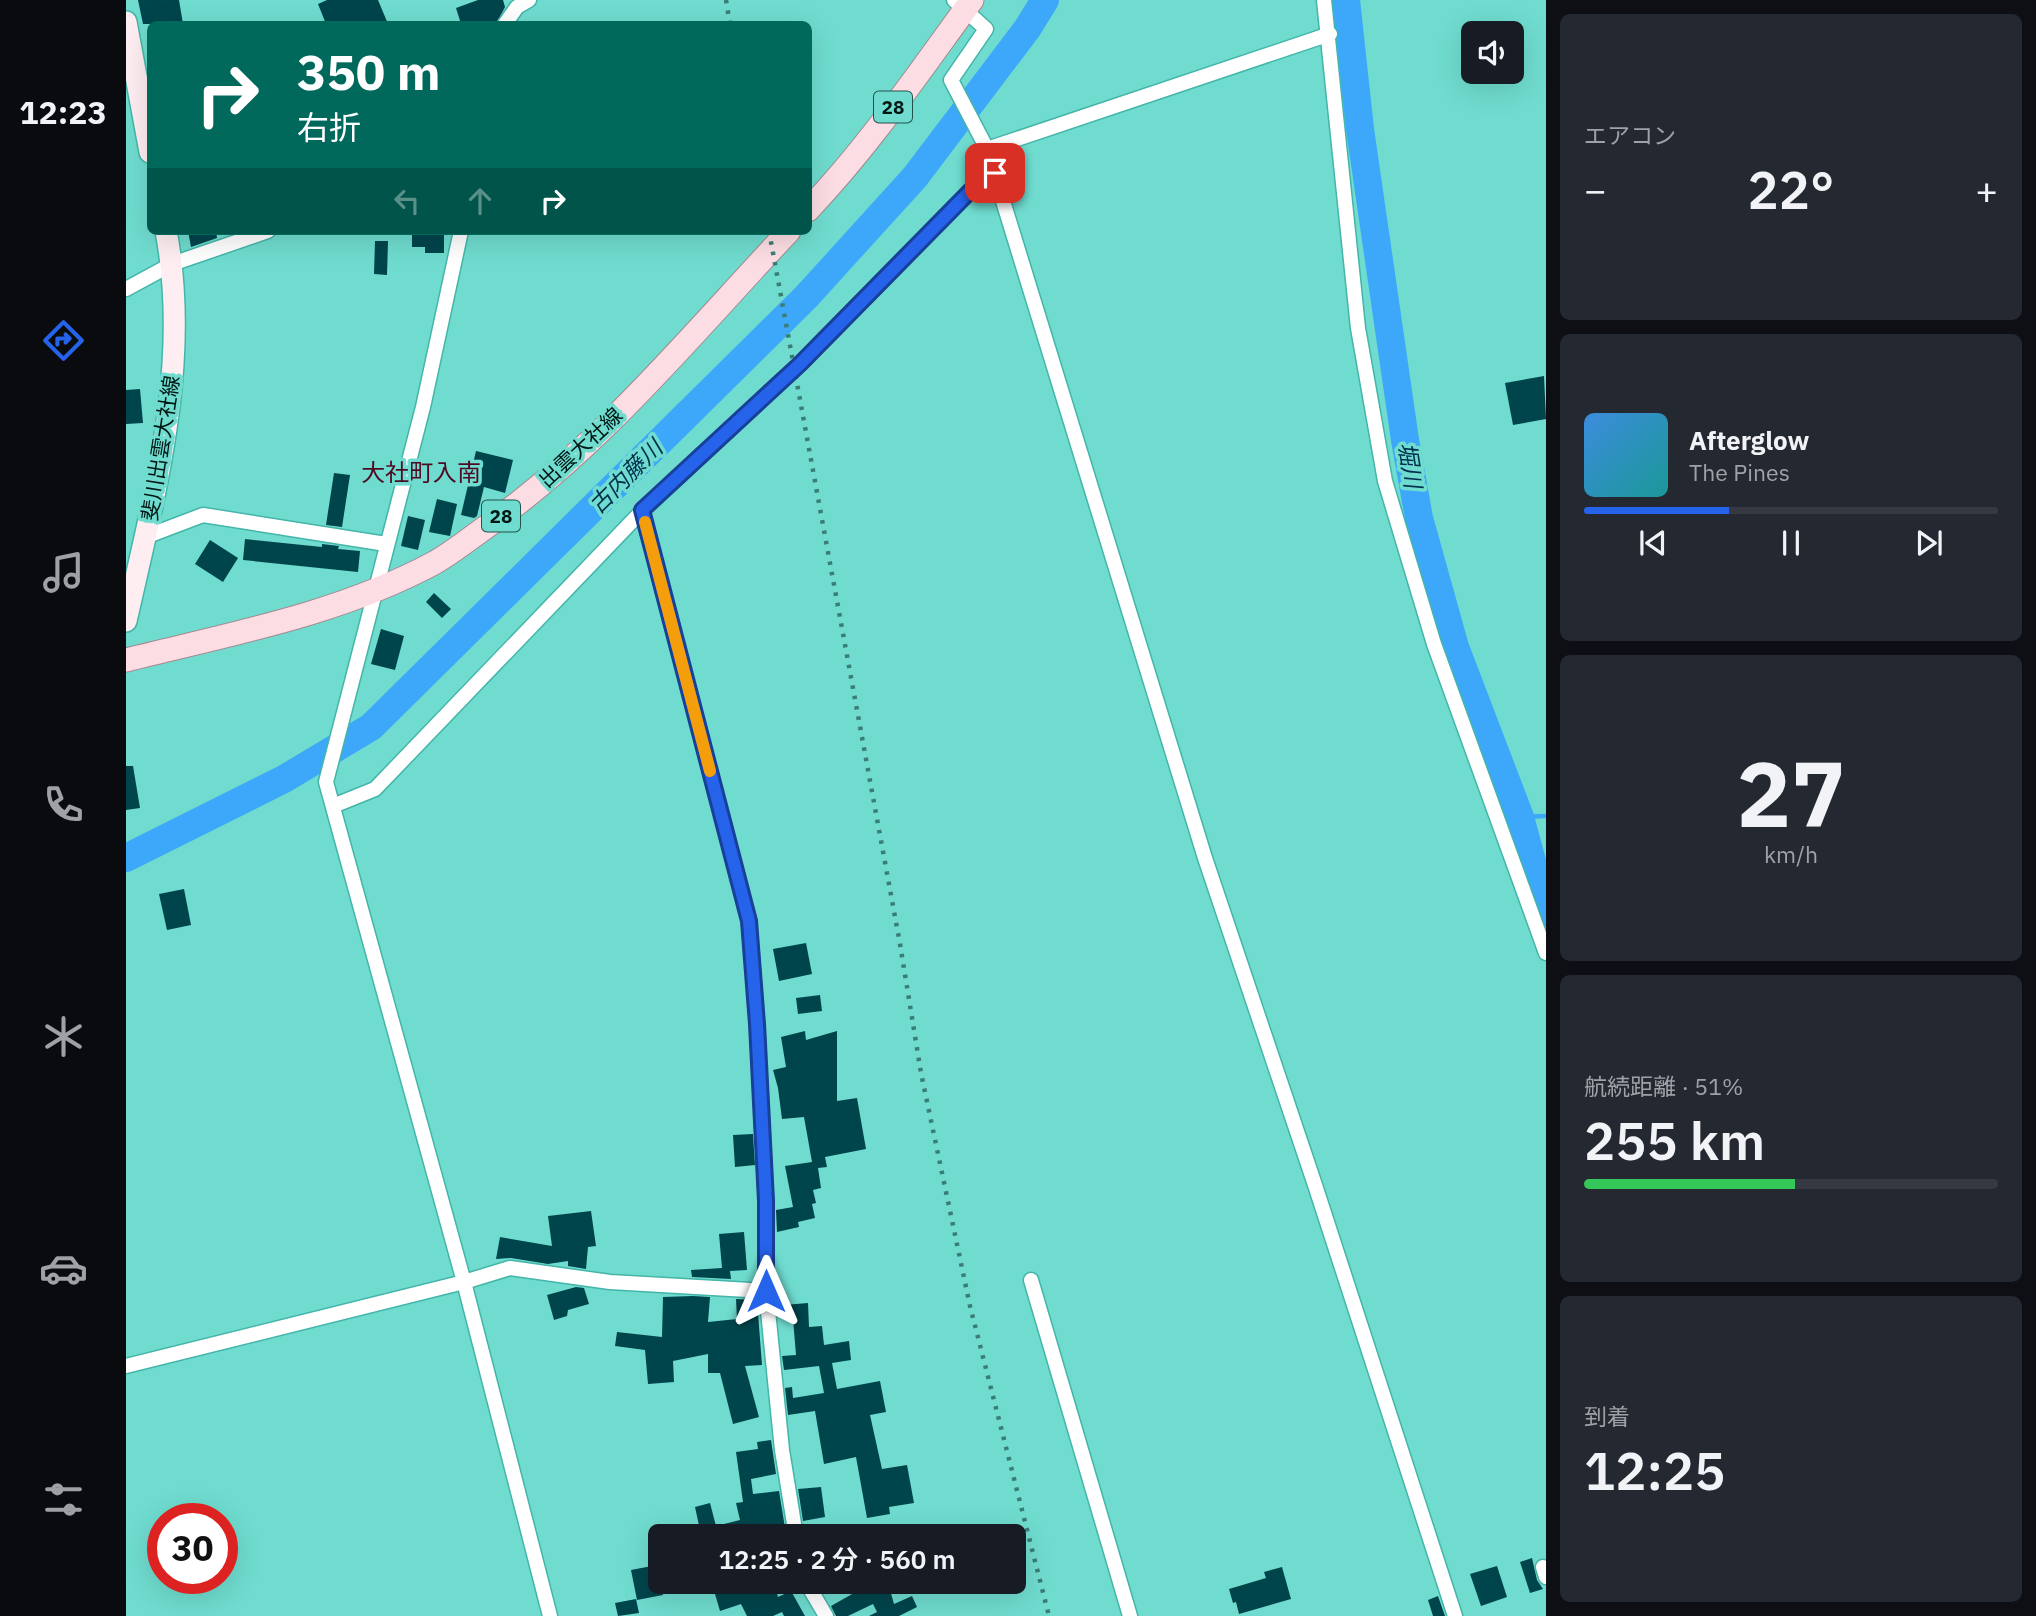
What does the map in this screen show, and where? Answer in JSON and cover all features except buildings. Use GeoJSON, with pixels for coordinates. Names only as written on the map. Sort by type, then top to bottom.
{"type":"FeatureCollection","features":[{"type":"Feature","properties":{"kind":"main road","name":"28"},"geometry":{"type":"LineString","coordinates":[[812,206],[833,185],[963,4]]}},
{"type":"Feature","properties":{"kind":"main road"},"geometry":{"type":"LineString","coordinates":[[126,22],[147,136]]}},
{"type":"Feature","properties":{"kind":"main road","name":"斐川出雲大社線"},"geometry":{"type":"LineString","coordinates":[[126,621],[161,466],[170,408],[175,330],[172,264],[167,235]]}},
{"type":"Feature","properties":{"kind":"main road","name":"出雲大社線"},"geometry":{"type":"LineString","coordinates":[[126,660],[300,616],[376,590],[436,562],[533,492],[595,437],[785,235]]}},
{"type":"Feature","properties":{"kind":"street"},"geometry":{"type":"LineString","coordinates":[[507,21],[517,7],[530,0]]}},
{"type":"Feature","properties":{"kind":"street"},"geometry":{"type":"LineString","coordinates":[[1324,0],[1330,34],[1358,328],[1385,481],[1434,644],[1510,840],[1546,953]]}},
{"type":"Feature","properties":{"kind":"street"},"geometry":{"type":"LineString","coordinates":[[963,4],[986,29],[951,80],[980,132],[995,173],[1205,858],[1455,1616]]}},
{"type":"Feature","properties":{"kind":"street"},"geometry":{"type":"LineString","coordinates":[[987,149],[1330,34]]}},
{"type":"Feature","properties":{"kind":"street"},"geometry":{"type":"LineString","coordinates":[[333,806],[375,789],[642,510],[800,364],[985,176],[995,173]]}},
{"type":"Feature","properties":{"kind":"street"},"geometry":{"type":"LineString","coordinates":[[126,289],[172,264],[256,235]]}},
{"type":"Feature","properties":{"kind":"street"},"geometry":{"type":"LineString","coordinates":[[460,235],[423,407],[326,782],[464,1282],[550,1616]]}},
{"type":"Feature","properties":{"kind":"street"},"geometry":{"type":"LineString","coordinates":[[642,510],[749,921],[766,1201],[766,1291],[782,1450],[794,1524]]}},
{"type":"Feature","properties":{"kind":"street"},"geometry":{"type":"LineString","coordinates":[[145,537],[203,515],[386,544]]}},
{"type":"Feature","properties":{"kind":"street"},"geometry":{"type":"LineString","coordinates":[[126,1366],[464,1282],[510,1268],[610,1282],[766,1291]]}},
{"type":"Feature","properties":{"kind":"street"},"geometry":{"type":"LineString","coordinates":[[1031,1280],[1130,1616]]}},
{"type":"Feature","properties":{"kind":"street"},"geometry":{"type":"LineString","coordinates":[[813,1594],[826,1616]]}},
{"type":"Feature","properties":{"kind":"waterway","name":"古内藤川"},"geometry":{"type":"LineString","coordinates":[[126,858],[284,779],[371,727],[806,297],[915,177],[1027,29],[1045,0]]}},
{"type":"Feature","properties":{"kind":"waterway","name":"堀川"},"geometry":{"type":"LineString","coordinates":[[1346,0],[1360,129],[1405,440],[1419,518],[1455,647],[1520,817],[1546,913]]}},
{"type":"Feature","properties":{"kind":"waterway"},"geometry":{"type":"LineString","coordinates":[[1520,817],[1546,816]]}},
{"type":"Feature","properties":{"kind":"railway"},"geometry":{"type":"LineString","coordinates":[[726,0],[730,21]]}},
{"type":"Feature","properties":{"kind":"railway"},"geometry":{"type":"LineString","coordinates":[[770,235],[900,944],[921,1073],[970,1306],[1049,1616]]}},
{"type":"Feature","properties":{"kind":"slow traffic"},"geometry":{"type":"LineString","coordinates":[[645,522],[710,771]]}},
{"type":"Feature","properties":{"kind":"district","name":"大社町入南"},"geometry":{"type":"Point","coordinates":[421,472]}},
{"type":"Feature","properties":{"kind":"route"},"geometry":{"type":"LineString","coordinates":[[766,1291],[766,1201],[749,921],[642,510],[800,364],[985,176],[995,173]]}}]}
